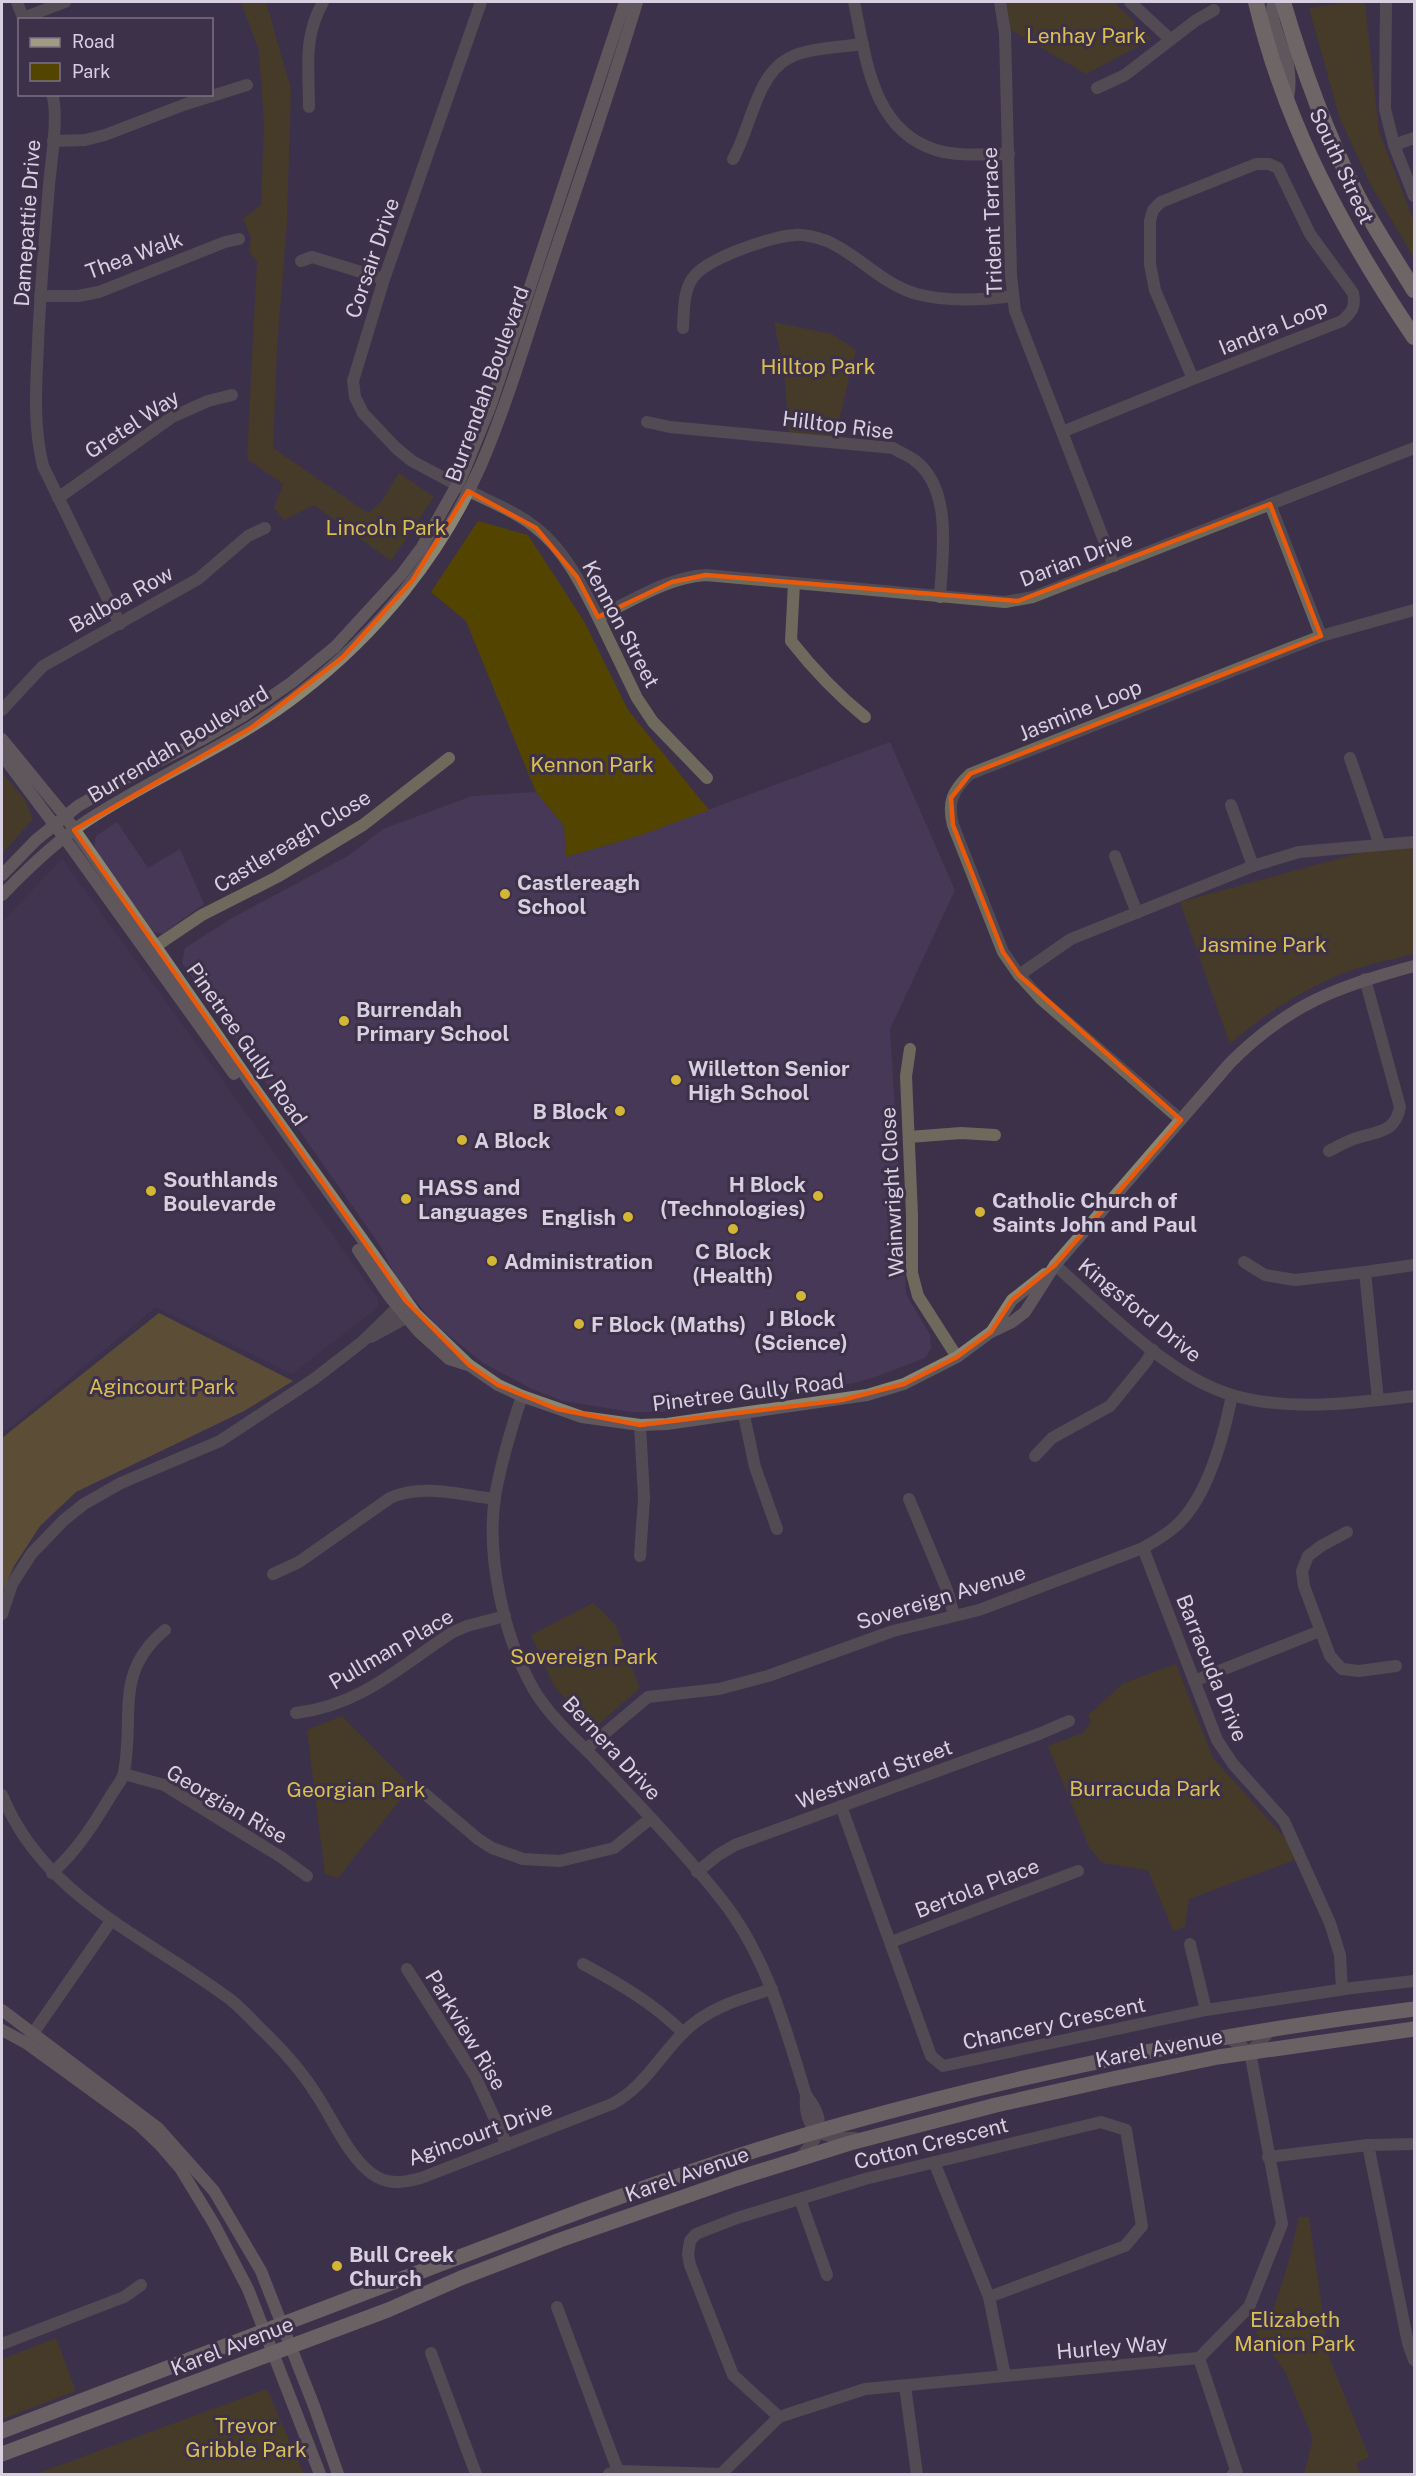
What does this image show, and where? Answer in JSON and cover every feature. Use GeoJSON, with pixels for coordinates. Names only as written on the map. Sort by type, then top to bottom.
{"type":"FeatureCollection","features":[{"type":"Feature","properties":{"kind":"highway","name":"South Street"},"geometry":{"type":"LineString","coordinates":[[1256,2],[1288,102],[1315,168],[1333,206],[1374,278],[1414,337]]}},
{"type":"Feature","properties":{"kind":"highway","name":"South Street"},"geometry":{"type":"LineString","coordinates":[[1283,2],[1301,63],[1327,130],[1356,193],[1414,290]]}},
{"type":"Feature","properties":{"kind":"main road","name":"Burrendah Boulevard"},"geometry":{"type":"LineString","coordinates":[[2,875],[54,825],[107,788],[201,740],[243,716],[291,683],[335,647],[406,569],[463,488],[625,2]]}},
{"type":"Feature","properties":{"kind":"main road","name":"Burrendah Boulevard"},"geometry":{"type":"LineString","coordinates":[[2,896],[74,830],[116,803],[251,728],[299,694],[343,657],[382,618],[412,582],[440,541],[503,406],[637,2]]}},
{"type":"Feature","properties":{"kind":"main road"},"geometry":{"type":"LineString","coordinates":[[1273,2],[1275,21],[1288,67],[1288,102]]}},
{"type":"Feature","properties":{"kind":"main road","name":"Pinetree Gully Road"},"geometry":{"type":"LineString","coordinates":[[2,739],[65,816],[153,949],[401,1303]]}},
{"type":"Feature","properties":{"kind":"main road","name":"Pinetree Gully Road"},"geometry":{"type":"LineString","coordinates":[[2,755],[412,1316],[469,1365],[498,1385],[582,1417],[640,1425],[744,1415],[867,1395],[925,1375],[1026,1312],[1055,1265],[1230,1063],[1268,1029],[1318,998],[1365,979],[1414,966]]}},
{"type":"Feature","properties":{"kind":"main road","name":"Pinetree Gully Road"},"geometry":{"type":"LineString","coordinates":[[991,1332],[1012,1300],[1055,1265]]}},
{"type":"Feature","properties":{"kind":"main road","name":"Karel Avenue"},"geometry":{"type":"LineString","coordinates":[[2,2431],[643,2188],[817,2132],[1091,2062],[1273,2028],[1414,2009]]}},
{"type":"Feature","properties":{"kind":"main road"},"geometry":{"type":"LineString","coordinates":[[2,2010],[30,2038],[140,2126],[171,2157],[197,2196],[235,2263],[274,2353],[320,2475]]}},
{"type":"Feature","properties":{"kind":"main road","name":"Karel Avenue"},"geometry":{"type":"LineString","coordinates":[[2,2454],[388,2310],[461,2278],[560,2240],[735,2179],[881,2134],[1030,2097],[1250,2052],[1414,2029]]}},
{"type":"Feature","properties":{"kind":"main road"},"geometry":{"type":"LineString","coordinates":[[2,2030],[30,2038],[132,2106],[182,2152],[214,2191],[261,2271],[338,2475]]}},
{"type":"Feature","properties":{"kind":"street"},"geometry":{"type":"LineString","coordinates":[[17,2],[24,18]]}},
{"type":"Feature","properties":{"kind":"street"},"geometry":{"type":"LineString","coordinates":[[26,18],[65,2]]}},
{"type":"Feature","properties":{"kind":"street"},"geometry":{"type":"LineString","coordinates":[[309,107],[308,41],[311,27],[323,2]]}},
{"type":"Feature","properties":{"kind":"street","name":"Corsair Drive"},"geometry":{"type":"LineString","coordinates":[[463,488],[412,461],[396,448],[363,413],[354,397],[353,381],[356,364],[384,279],[481,2]]}},
{"type":"Feature","properties":{"kind":"street"},"geometry":{"type":"LineString","coordinates":[[854,2],[876,95],[885,109],[913,139],[935,150],[960,154],[1009,154]]}},
{"type":"Feature","properties":{"kind":"street","name":"Trident Terrace"},"geometry":{"type":"LineString","coordinates":[[1000,2],[1004,22],[1013,296],[1020,326],[1114,566]]}},
{"type":"Feature","properties":{"kind":"street"},"geometry":{"type":"LineString","coordinates":[[1130,2],[1170,39]]}},
{"type":"Feature","properties":{"kind":"street"},"geometry":{"type":"LineString","coordinates":[[1376,2],[1384,19]]}},
{"type":"Feature","properties":{"kind":"street"},"geometry":{"type":"LineString","coordinates":[[1386,2],[1384,19],[1385,109],[1394,145],[1414,196]]}},
{"type":"Feature","properties":{"kind":"street"},"geometry":{"type":"LineString","coordinates":[[1097,88],[1125,75],[1170,39],[1214,10]]}},
{"type":"Feature","properties":{"kind":"street"},"geometry":{"type":"LineString","coordinates":[[734,159],[765,81],[776,67],[790,57],[823,49],[863,44]]}},
{"type":"Feature","properties":{"kind":"street"},"geometry":{"type":"LineString","coordinates":[[213,96],[247,85]]}},
{"type":"Feature","properties":{"kind":"street","name":"Damepattie Drive"},"geometry":{"type":"LineString","coordinates":[[53,96],[55,102],[53,141],[40,296],[34,415],[43,466],[120,624]]}},
{"type":"Feature","properties":{"kind":"street"},"geometry":{"type":"LineString","coordinates":[[53,141],[85,140],[105,135],[212,96]]}},
{"type":"Feature","properties":{"kind":"street"},"geometry":{"type":"LineString","coordinates":[[1394,145],[1414,138]]}},
{"type":"Feature","properties":{"kind":"street","name":"Iandra Loop"},"geometry":{"type":"LineString","coordinates":[[1062,432],[1342,321],[1351,313],[1355,303],[1353,293],[1310,234],[1278,168],[1269,164],[1256,164],[1161,202],[1153,210],[1150,221],[1150,264],[1155,290],[1193,379]]}},
{"type":"Feature","properties":{"kind":"street"},"geometry":{"type":"LineString","coordinates":[[683,328],[685,296],[693,278],[707,265],[769,239],[797,234],[826,241],[898,286],[916,294],[940,299],[1013,296]]}},
{"type":"Feature","properties":{"kind":"street","name":"Thea Walk"},"geometry":{"type":"LineString","coordinates":[[40,296],[78,296],[99,292],[225,242],[239,239]]}},
{"type":"Feature","properties":{"kind":"street"},"geometry":{"type":"LineString","coordinates":[[301,261],[312,257],[384,279]]}},
{"type":"Feature","properties":{"kind":"street","name":"Gretel Way"},"geometry":{"type":"LineString","coordinates":[[58,498],[171,417],[208,401],[232,395]]}},
{"type":"Feature","properties":{"kind":"street","name":"Hilltop Rise"},"geometry":{"type":"LineString","coordinates":[[647,422],[692,429],[893,448],[914,460],[927,474],[937,496],[945,524],[940,597]]}},
{"type":"Feature","properties":{"kind":"street","name":"Darian Drive"},"geometry":{"type":"LineString","coordinates":[[598,617],[687,576],[706,575],[940,597],[1018,601],[1114,566],[1414,448]]}},
{"type":"Feature","properties":{"kind":"street","name":"Kennon Street"},"geometry":{"type":"LineString","coordinates":[[463,488],[517,515],[536,528],[572,570],[638,698],[653,722],[707,778]]}},
{"type":"Feature","properties":{"kind":"street"},"geometry":{"type":"LineString","coordinates":[[1270,504],[1321,636]]}},
{"type":"Feature","properties":{"kind":"street","name":"Balboa Row"},"geometry":{"type":"LineString","coordinates":[[2,710],[43,666],[198,579],[248,536],[265,528]]}},
{"type":"Feature","properties":{"kind":"street"},"geometry":{"type":"LineString","coordinates":[[794,583],[791,642],[808,663],[865,717]]}},
{"type":"Feature","properties":{"kind":"street","name":"Jasmine Loop"},"geometry":{"type":"LineString","coordinates":[[1180,1120],[1041,999],[1019,975],[1003,952],[953,825],[950,812],[951,798],[957,786],[970,774],[1321,636],[1414,610]]}},
{"type":"Feature","properties":{"kind":"street","name":"Castlereagh Close"},"geometry":{"type":"LineString","coordinates":[[153,949],[202,915],[278,877],[363,825],[449,758]]}},
{"type":"Feature","properties":{"kind":"street"},"geometry":{"type":"LineString","coordinates":[[1350,758],[1380,845]]}},
{"type":"Feature","properties":{"kind":"street"},"geometry":{"type":"LineString","coordinates":[[1231,805],[1253,866]]}},
{"type":"Feature","properties":{"kind":"street"},"geometry":{"type":"LineString","coordinates":[[1019,975],[1071,939],[1253,866],[1299,852],[1414,842]]}},
{"type":"Feature","properties":{"kind":"street"},"geometry":{"type":"LineString","coordinates":[[1115,856],[1137,913]]}},
{"type":"Feature","properties":{"kind":"street"},"geometry":{"type":"LineString","coordinates":[[1329,1151],[1351,1140],[1387,1129],[1398,1120],[1400,1107],[1365,979]]}},
{"type":"Feature","properties":{"kind":"street","name":"Wainwright Close"},"geometry":{"type":"LineString","coordinates":[[910,1049],[906,1076],[912,1273],[918,1296],[957,1357]]}},
{"type":"Feature","properties":{"kind":"street"},"geometry":{"type":"LineString","coordinates":[[909,1137],[996,1135]]}},
{"type":"Feature","properties":{"kind":"street"},"geometry":{"type":"LineString","coordinates":[[1244,1262],[1264,1275],[1295,1280],[1414,1264]]}},
{"type":"Feature","properties":{"kind":"street","name":"Kingsford Drive"},"geometry":{"type":"LineString","coordinates":[[1055,1265],[1153,1350],[1193,1378],[1232,1395],[1291,1404],[1414,1396]]}},
{"type":"Feature","properties":{"kind":"street"},"geometry":{"type":"LineString","coordinates":[[1365,1272],[1378,1400]]}},
{"type":"Feature","properties":{"kind":"street"},"geometry":{"type":"LineString","coordinates":[[2,1614],[12,1584],[32,1553],[64,1520],[84,1504],[121,1483],[220,1441],[314,1379],[362,1342],[401,1303]]}},
{"type":"Feature","properties":{"kind":"street"},"geometry":{"type":"LineString","coordinates":[[362,1342],[412,1316]]}},
{"type":"Feature","properties":{"kind":"street"},"geometry":{"type":"LineString","coordinates":[[1035,1456],[1052,1438],[1110,1406],[1153,1350]]}},
{"type":"Feature","properties":{"kind":"street","name":"Sovereign Avenue"},"geometry":{"type":"LineString","coordinates":[[586,1749],[648,1697],[741,1684],[893,1631],[979,1610],[1143,1548],[1160,1539],[1179,1524],[1197,1500],[1209,1473],[1232,1395]]}},
{"type":"Feature","properties":{"kind":"street","name":"Bernera Drive"},"geometry":{"type":"LineString","coordinates":[[522,1396],[506,1445],[495,1498],[493,1534],[496,1568],[505,1616],[517,1653],[535,1692],[651,1818],[722,1900],[740,1925],[758,1956],[772,1989],[806,2095],[814,2105],[820,2120],[817,2132]]}},
{"type":"Feature","properties":{"kind":"street"},"geometry":{"type":"LineString","coordinates":[[744,1415],[755,1467],[777,1529]]}},
{"type":"Feature","properties":{"kind":"street"},"geometry":{"type":"LineString","coordinates":[[640,1425],[644,1498],[640,1557]]}},
{"type":"Feature","properties":{"kind":"street"},"geometry":{"type":"LineString","coordinates":[[273,1574],[299,1562],[390,1498],[405,1491],[420,1490],[495,1498]]}},
{"type":"Feature","properties":{"kind":"street"},"geometry":{"type":"LineString","coordinates":[[909,1499],[947,1590],[954,1615]]}},
{"type":"Feature","properties":{"kind":"street"},"geometry":{"type":"LineString","coordinates":[[1347,1532],[1321,1545],[1308,1556],[1302,1571],[1304,1586],[1320,1631],[1330,1656],[1342,1669],[1359,1671],[1396,1666]]}},
{"type":"Feature","properties":{"kind":"street","name":"Barracuda Drive"},"geometry":{"type":"LineString","coordinates":[[1143,1548],[1223,1750],[1284,1821],[1330,1923],[1340,1955],[1342,1989]]}},
{"type":"Feature","properties":{"kind":"street","name":"Pullman Place"},"geometry":{"type":"LineString","coordinates":[[296,1713],[317,1711],[351,1699],[375,1686],[453,1632],[505,1616]]}},
{"type":"Feature","properties":{"kind":"street"},"geometry":{"type":"LineString","coordinates":[[52,1873],[76,1850],[124,1774],[129,1691],[133,1673],[146,1649],[165,1630]]}},
{"type":"Feature","properties":{"kind":"street"},"geometry":{"type":"LineString","coordinates":[[1194,1681],[1320,1631]]}},
{"type":"Feature","properties":{"kind":"street","name":"Westward Street"},"geometry":{"type":"LineString","coordinates":[[698,1872],[718,1855],[735,1845],[1069,1721]]}},
{"type":"Feature","properties":{"kind":"street","name":"Georgian Rise"},"geometry":{"type":"LineString","coordinates":[[124,1774],[164,1785],[307,1876]]}},
{"type":"Feature","properties":{"kind":"street"},"geometry":{"type":"LineString","coordinates":[[418,1788],[478,1839],[505,1853],[523,1858],[560,1861],[614,1848],[651,1818]]}},
{"type":"Feature","properties":{"kind":"street","name":"Agincourt Drive"},"geometry":{"type":"LineString","coordinates":[[2,1795],[17,1824],[52,1873],[111,1921],[232,2002],[280,2048],[315,2092],[358,2162],[379,2178],[392,2182],[421,2178],[625,2098],[699,2018],[718,2007],[772,1989]]}},
{"type":"Feature","properties":{"kind":"street","name":"Chancery Crescent"},"geometry":{"type":"LineString","coordinates":[[841,1806],[931,2056],[943,2066],[1206,2010],[1342,1989],[1414,1981]]}},
{"type":"Feature","properties":{"kind":"street","name":"Bertola Place"},"geometry":{"type":"LineString","coordinates":[[891,1942],[1078,1871]]}},
{"type":"Feature","properties":{"kind":"street"},"geometry":{"type":"LineString","coordinates":[[30,2038],[111,1921]]}},
{"type":"Feature","properties":{"kind":"street"},"geometry":{"type":"LineString","coordinates":[[1190,1944],[1206,2010]]}},
{"type":"Feature","properties":{"kind":"street"},"geometry":{"type":"LineString","coordinates":[[583,1964],[658,2011],[683,2033]]}},
{"type":"Feature","properties":{"kind":"street","name":"Parkview Rise"},"geometry":{"type":"LineString","coordinates":[[406,1969],[475,2076],[507,2145]]}},
{"type":"Feature","properties":{"kind":"street"},"geometry":{"type":"LineString","coordinates":[[1226,2036],[1250,2052],[1273,2028]]}},
{"type":"Feature","properties":{"kind":"street","name":"Hurley Way"},"geometry":{"type":"LineString","coordinates":[[722,2474],[779,2417],[865,2389],[1199,2358],[1249,2307],[1282,2224],[1250,2052]]}},
{"type":"Feature","properties":{"kind":"street","name":"Cotton Crescent"},"geometry":{"type":"LineString","coordinates":[[779,2417],[733,2375],[690,2265],[688,2254],[690,2241],[696,2235],[707,2229],[865,2179],[934,2162],[1101,2122],[1126,2130],[1142,2226],[1125,2246],[989,2297]]}},
{"type":"Feature","properties":{"kind":"street"},"geometry":{"type":"LineString","coordinates":[[798,2160],[817,2132],[833,2139],[881,2134]]}},
{"type":"Feature","properties":{"kind":"street"},"geometry":{"type":"LineString","coordinates":[[1268,2157],[1368,2145],[1414,2144]]}},
{"type":"Feature","properties":{"kind":"street"},"geometry":{"type":"LineString","coordinates":[[1368,2145],[1408,2343],[1414,2360]]}},
{"type":"Feature","properties":{"kind":"street"},"geometry":{"type":"LineString","coordinates":[[934,2162],[989,2297],[1005,2376]]}},
{"type":"Feature","properties":{"kind":"street"},"geometry":{"type":"LineString","coordinates":[[800,2199],[827,2275]]}},
{"type":"Feature","properties":{"kind":"street"},"geometry":{"type":"LineString","coordinates":[[2,2344],[124,2297],[141,2285]]}},
{"type":"Feature","properties":{"kind":"street"},"geometry":{"type":"LineString","coordinates":[[556,2307],[614,2473],[722,2474]]}},
{"type":"Feature","properties":{"kind":"street"},"geometry":{"type":"LineString","coordinates":[[431,2353],[476,2475]]}},
{"type":"Feature","properties":{"kind":"street"},"geometry":{"type":"LineString","coordinates":[[1199,2358],[1237,2473],[1233,2475]]}},
{"type":"Feature","properties":{"kind":"street"},"geometry":{"type":"LineString","coordinates":[[905,2386],[917,2475]]}},
{"type":"Feature","properties":{"kind":"highlighted area"},"geometry":{"type":"Polygon","coordinates":[[[468,491],[536,528],[577,577],[598,617],[672,582],[706,575],[1018,601],[1270,504],[1321,636],[970,774],[951,798],[953,825],[1003,952],[1019,975],[1181,1120],[1055,1265],[1012,1300],[991,1332],[957,1357],[904,1384],[842,1400],[640,1425],[557,1409],[498,1385],[469,1365],[405,1300],[74,830],[251,728],[343,657],[412,581],[468,491]]]}},
{"type":"Feature","properties":{"kind":"shaded area","name":"Willetton Senior High School"},"geometry":{"type":"Polygon","coordinates":[[[890,742],[955,890],[890,1029],[906,1294],[930,1335],[931,1349],[925,1358],[854,1383],[822,1388],[801,1388],[788,1393],[685,1406],[665,1412],[631,1412],[563,1401],[532,1389],[483,1363],[436,1325],[397,1279],[381,1247],[182,963],[185,948],[232,918],[348,856],[383,829],[472,796],[536,792],[564,826],[566,857],[638,836],[890,742]]]}},
{"type":"Feature","properties":{"kind":"shaded area"},"geometry":{"type":"Polygon","coordinates":[[[117,822],[148,868],[180,849],[204,904],[162,934],[151,931],[94,849],[96,836],[117,822]]]}},
{"type":"Feature","properties":{"kind":"shaded area","name":"Southlands Boulevarde"},"geometry":{"type":"Polygon","coordinates":[[[62,859],[378,1299],[378,1307],[292,1374],[156,1307],[2,1434],[2,922],[62,859]]]}},
{"type":"Feature","properties":{"kind":"green space","name":"Lincoln Park"},"geometry":{"type":"Polygon","coordinates":[[[241,2],[266,2],[291,89],[287,221],[277,348],[273,448],[368,513],[382,501],[399,473],[434,497],[391,561],[314,505],[284,520],[274,508],[283,484],[247,459],[257,261],[249,252],[251,237],[243,219],[261,205],[264,124],[259,51],[241,2]]]}},
{"type":"Feature","properties":{"kind":"green space","name":"Lenhay Park"},"geometry":{"type":"Polygon","coordinates":[[[1004,2],[1114,2],[1152,39],[1086,74],[1008,28],[1004,2]]]}},
{"type":"Feature","properties":{"kind":"green space"},"geometry":{"type":"Polygon","coordinates":[[[1365,2],[1379,132],[1414,221],[1414,258],[1372,187],[1340,119],[1309,8],[1365,2]]]}},
{"type":"Feature","properties":{"kind":"green space","name":"Hilltop Park"},"geometry":{"type":"Polygon","coordinates":[[[774,322],[832,334],[856,350],[835,437],[789,433],[784,371],[774,322]]]}},
{"type":"Feature","properties":{"kind":"green space","name":"Kennon Park"},"geometry":{"type":"Polygon","coordinates":[[[478,521],[528,535],[585,623],[628,710],[709,810],[638,836],[566,857],[564,826],[536,792],[466,621],[431,592],[478,521]]]}},
{"type":"Feature","properties":{"kind":"green space"},"geometry":{"type":"Polygon","coordinates":[[[2,772],[25,800],[33,819],[2,854],[2,772]]]}},
{"type":"Feature","properties":{"kind":"green space","name":"Jasmine Park"},"geometry":{"type":"Polygon","coordinates":[[[1414,838],[1414,954],[1375,963],[1319,984],[1272,1011],[1230,1044],[1180,902],[1414,838]]]}},
{"type":"Feature","properties":{"kind":"green space","name":"Agincourt Park"},"geometry":{"type":"Polygon","coordinates":[[[159,1313],[293,1381],[244,1411],[76,1492],[40,1526],[14,1566],[2,1593],[2,1438],[159,1313]]]}},
{"type":"Feature","properties":{"kind":"green space","name":"Sovereign Park"},"geometry":{"type":"Polygon","coordinates":[[[593,1603],[615,1624],[640,1688],[592,1730],[554,1686],[531,1635],[593,1603]]]}},
{"type":"Feature","properties":{"kind":"green space","name":"Burracuda Park"},"geometry":{"type":"Polygon","coordinates":[[[1176,1664],[1213,1758],[1287,1840],[1295,1860],[1189,1899],[1185,1927],[1173,1931],[1148,1870],[1102,1863],[1089,1847],[1048,1746],[1083,1733],[1091,1722],[1088,1715],[1124,1683],[1176,1664]]]}},
{"type":"Feature","properties":{"kind":"green space","name":"Georgian Park"},"geometry":{"type":"Polygon","coordinates":[[[342,1716],[411,1786],[338,1878],[325,1874],[307,1730],[342,1716]]]}},
{"type":"Feature","properties":{"kind":"green space","name":"Elizabeth Manion Park"},"geometry":{"type":"Polygon","coordinates":[[[1299,2217],[1309,2217],[1329,2357],[1369,2457],[1356,2463],[1360,2474],[1304,2474],[1313,2439],[1285,2371],[1256,2333],[1274,2307],[1288,2264],[1299,2217]]]}},
{"type":"Feature","properties":{"kind":"green space"},"geometry":{"type":"Polygon","coordinates":[[[56,2338],[76,2391],[2,2419],[2,2359],[56,2338]]]}},
{"type":"Feature","properties":{"kind":"green space","name":"Trevor Gribble Park"},"geometry":{"type":"Polygon","coordinates":[[[267,2389],[304,2474],[36,2474],[267,2389]]]}},
{"type":"Feature","properties":{"kind":"place","name":"Castlereagh School"},"geometry":{"type":"Point","coordinates":[505,894]}},
{"type":"Feature","properties":{"kind":"place","name":"Burrendah Primary School"},"geometry":{"type":"Point","coordinates":[344,1021]}},
{"type":"Feature","properties":{"kind":"place","name":"Willetton Senior High School"},"geometry":{"type":"Point","coordinates":[676,1080]}},
{"type":"Feature","properties":{"kind":"place","name":"B Block"},"geometry":{"type":"Point","coordinates":[620,1111]}},
{"type":"Feature","properties":{"kind":"place","name":"A Block"},"geometry":{"type":"Point","coordinates":[462,1140]}},
{"type":"Feature","properties":{"kind":"place","name":"Southlands Boulevarde"},"geometry":{"type":"Point","coordinates":[151,1191]}},
{"type":"Feature","properties":{"kind":"place","name":"H Block (Technologies)"},"geometry":{"type":"Point","coordinates":[818,1196]}},
{"type":"Feature","properties":{"kind":"place","name":"HASS and Languages"},"geometry":{"type":"Point","coordinates":[406,1199]}},
{"type":"Feature","properties":{"kind":"place","name":"Catholic Church of Saints John and Paul"},"geometry":{"type":"Point","coordinates":[980,1212]}},
{"type":"Feature","properties":{"kind":"place","name":"English"},"geometry":{"type":"Point","coordinates":[628,1217]}},
{"type":"Feature","properties":{"kind":"place","name":"C Block (Health)"},"geometry":{"type":"Point","coordinates":[733,1229]}},
{"type":"Feature","properties":{"kind":"place","name":"Administration"},"geometry":{"type":"Point","coordinates":[492,1261]}},
{"type":"Feature","properties":{"kind":"place","name":"J Block (Science)"},"geometry":{"type":"Point","coordinates":[801,1296]}},
{"type":"Feature","properties":{"kind":"place","name":"F Block (Maths)"},"geometry":{"type":"Point","coordinates":[579,1324]}},
{"type":"Feature","properties":{"kind":"place","name":"Bull Creek Church"},"geometry":{"type":"Point","coordinates":[337,2266]}}]}
